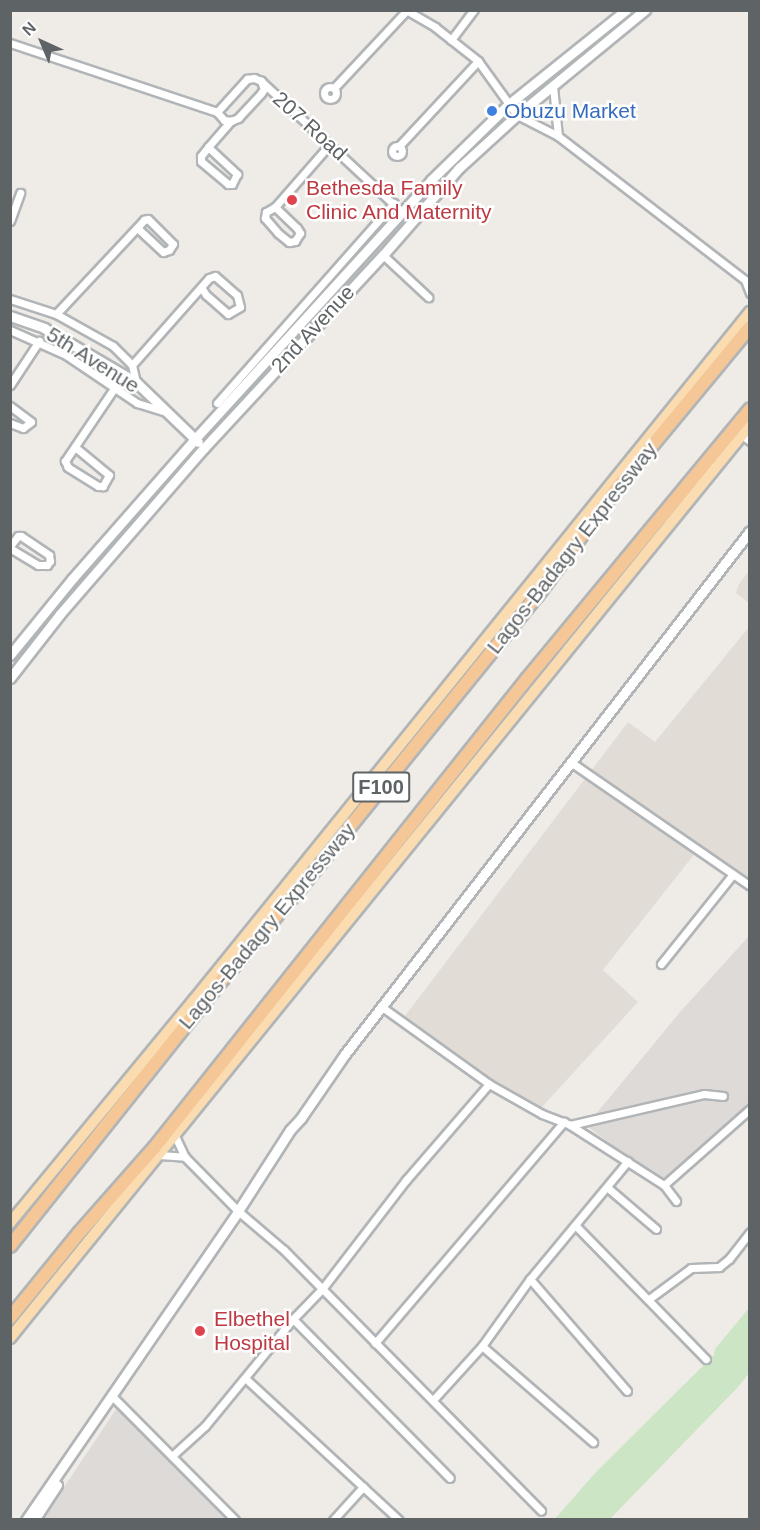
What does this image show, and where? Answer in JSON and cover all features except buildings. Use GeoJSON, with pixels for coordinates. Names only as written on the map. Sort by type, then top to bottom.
{"type":"FeatureCollection","features":[{"type":"Feature","properties":{"kind":"highway","name":"Lagos-Badagry Expressway"},"geometry":{"type":"LineString","coordinates":[[10,1246],[216,987],[305,882],[537,596],[616,489],[750,327]]}},
{"type":"Feature","properties":{"kind":"highway","name":"F100"},"geometry":{"type":"LineString","coordinates":[[10,1318],[80,1232],[155,1147],[527,680],[750,409]]}},
{"type":"Feature","properties":{"kind":"main road","name":"Lagos-Badagry Expressway"},"geometry":{"type":"LineString","coordinates":[[10,1223],[750,312]]}},
{"type":"Feature","properties":{"kind":"main road"},"geometry":{"type":"LineString","coordinates":[[10,1338],[746,438],[750,425]]}},
{"type":"Feature","properties":{"kind":"street"},"geometry":{"type":"LineString","coordinates":[[451,40],[474,10]]}},
{"type":"Feature","properties":{"kind":"street","name":"2nd Avenue"},"geometry":{"type":"LineString","coordinates":[[10,654],[194,440],[402,212],[509,104],[626,10]]}},
{"type":"Feature","properties":{"kind":"street","name":"2nd Avenue"},"geometry":{"type":"LineString","coordinates":[[10,678],[60,614],[204,448],[383,255],[459,168],[517,115],[645,10]]}},
{"type":"Feature","properties":{"kind":"street"},"geometry":{"type":"LineString","coordinates":[[334,88],[406,11],[435,27],[478,61],[517,115],[558,136],[747,281],[750,293]]}},
{"type":"Feature","properties":{"kind":"street"},"geometry":{"type":"LineString","coordinates":[[11,44],[217,112],[224,120],[231,122]]}},
{"type":"Feature","properties":{"kind":"street"},"geometry":{"type":"LineString","coordinates":[[399,146],[478,61]]}},
{"type":"Feature","properties":{"kind":"street","name":"207 Road"},"geometry":{"type":"LineString","coordinates":[[217,112],[247,79],[254,78],[261,81],[301,121],[330,144],[402,212]]}},
{"type":"Feature","properties":{"kind":"street"},"geometry":{"type":"LineString","coordinates":[[208,147],[237,174],[231,184],[228,184],[201,161],[208,147],[264,89],[261,81]]}},
{"type":"Feature","properties":{"kind":"street"},"geometry":{"type":"LineString","coordinates":[[553,86],[558,136]]}},
{"type":"Feature","properties":{"kind":"street"},"geometry":{"type":"LineString","coordinates":[[275,207],[300,233],[295,241],[289,242],[269,224],[265,218],[266,212],[275,207],[330,144]]}},
{"type":"Feature","properties":{"kind":"street"},"geometry":{"type":"LineString","coordinates":[[10,221],[20,193]]}},
{"type":"Feature","properties":{"kind":"street"},"geometry":{"type":"LineString","coordinates":[[217,403],[394,203]]}},
{"type":"Feature","properties":{"kind":"street"},"geometry":{"type":"LineString","coordinates":[[56,314],[137,228],[140,222],[148,219],[172,244],[169,250],[164,252],[137,228]]}},
{"type":"Feature","properties":{"kind":"street"},"geometry":{"type":"LineString","coordinates":[[383,255],[428,297]]}},
{"type":"Feature","properties":{"kind":"street"},"geometry":{"type":"LineString","coordinates":[[132,366],[201,287],[209,278],[215,276],[237,295],[240,307],[228,314],[206,295],[201,287]]}},
{"type":"Feature","properties":{"kind":"street"},"geometry":{"type":"LineString","coordinates":[[10,299],[56,314],[113,346],[132,366],[136,382]]}},
{"type":"Feature","properties":{"kind":"street","name":"5th Avenue"},"geometry":{"type":"LineString","coordinates":[[10,316],[44,328],[136,382],[204,448]]}},
{"type":"Feature","properties":{"kind":"street"},"geometry":{"type":"LineString","coordinates":[[10,330],[39,341],[137,403],[167,412]]}},
{"type":"Feature","properties":{"kind":"street"},"geometry":{"type":"LineString","coordinates":[[10,385],[39,341]]}},
{"type":"Feature","properties":{"kind":"street"},"geometry":{"type":"LineString","coordinates":[[75,447],[109,475],[103,486],[98,486],[66,464],[75,447],[115,387]]}},
{"type":"Feature","properties":{"kind":"street"},"geometry":{"type":"LineString","coordinates":[[10,406],[31,422],[23,428],[10,423]]}},
{"type":"Feature","properties":{"kind":"street"},"geometry":{"type":"LineString","coordinates":[[26,1520],[240,1212],[290,1130],[301,1118],[345,1054],[750,531]]}},
{"type":"Feature","properties":{"kind":"street"},"geometry":{"type":"LineString","coordinates":[[18,536],[21,536],[49,555],[50,561],[47,565],[38,565],[10,547],[18,536]]}},
{"type":"Feature","properties":{"kind":"street"},"geometry":{"type":"LineString","coordinates":[[572,763],[750,885]]}},
{"type":"Feature","properties":{"kind":"street"},"geometry":{"type":"LineString","coordinates":[[661,964],[733,874]]}},
{"type":"Feature","properties":{"kind":"street"},"geometry":{"type":"LineString","coordinates":[[382,1007],[489,1084],[542,1114],[567,1124],[628,1161],[664,1185],[676,1201]]}},
{"type":"Feature","properties":{"kind":"street"},"geometry":{"type":"LineString","coordinates":[[173,1455],[205,1426],[293,1319],[322,1289],[406,1180],[489,1084]]}},
{"type":"Feature","properties":{"kind":"street"},"geometry":{"type":"LineString","coordinates":[[375,1343],[567,1124],[704,1094],[723,1096]]}},
{"type":"Feature","properties":{"kind":"street"},"geometry":{"type":"LineString","coordinates":[[664,1185],[750,1109]]}},
{"type":"Feature","properties":{"kind":"street"},"geometry":{"type":"LineString","coordinates":[[175,1136],[185,1157],[240,1212],[284,1250],[541,1511]]}},
{"type":"Feature","properties":{"kind":"street"},"geometry":{"type":"LineString","coordinates":[[159,1155],[185,1157]]}},
{"type":"Feature","properties":{"kind":"street"},"geometry":{"type":"LineString","coordinates":[[433,1400],[482,1346],[530,1279],[608,1188],[628,1161]]}},
{"type":"Feature","properties":{"kind":"street"},"geometry":{"type":"LineString","coordinates":[[608,1188],[656,1229]]}},
{"type":"Feature","properties":{"kind":"street"},"geometry":{"type":"LineString","coordinates":[[576,1226],[705,1359]]}},
{"type":"Feature","properties":{"kind":"street"},"geometry":{"type":"LineString","coordinates":[[649,1299],[690,1268],[719,1267],[729,1259],[750,1232]]}},
{"type":"Feature","properties":{"kind":"street"},"geometry":{"type":"LineString","coordinates":[[530,1279],[627,1391]]}},
{"type":"Feature","properties":{"kind":"street"},"geometry":{"type":"LineString","coordinates":[[293,1319],[450,1478]]}},
{"type":"Feature","properties":{"kind":"street"},"geometry":{"type":"LineString","coordinates":[[482,1346],[593,1442]]}},
{"type":"Feature","properties":{"kind":"street"},"geometry":{"type":"LineString","coordinates":[[245,1378],[399,1520]]}},
{"type":"Feature","properties":{"kind":"street"},"geometry":{"type":"LineString","coordinates":[[113,1397],[235,1520]]}},
{"type":"Feature","properties":{"kind":"street"},"geometry":{"type":"LineString","coordinates":[[34,1520],[113,1397]]}},
{"type":"Feature","properties":{"kind":"street"},"geometry":{"type":"LineString","coordinates":[[333,1520],[363,1487]]}},
{"type":"Feature","properties":{"kind":"shaded area"},"geometry":{"type":"Polygon","coordinates":[[[749,571],[749,603],[736,593],[739,584],[749,571]]]}},
{"type":"Feature","properties":{"kind":"shaded area"},"geometry":{"type":"Polygon","coordinates":[[[749,627],[749,887],[696,852],[603,970],[638,1002],[542,1107],[519,1099],[405,1016],[628,722],[655,742],[749,627]]]}},
{"type":"Feature","properties":{"kind":"shaded area"},"geometry":{"type":"Polygon","coordinates":[[[749,936],[749,1113],[667,1187],[583,1123],[591,1120],[681,1011],[749,936]]]}},
{"type":"Feature","properties":{"kind":"shaded area"},"geometry":{"type":"Polygon","coordinates":[[[121,1402],[232,1520],[42,1520],[121,1402]]]}},
{"type":"Feature","properties":{"kind":"green space"},"geometry":{"type":"Polygon","coordinates":[[[749,1308],[749,1373],[738,1387],[610,1519],[554,1520],[596,1472],[714,1355],[715,1349],[749,1308]]]}},
{"type":"Feature","properties":{"kind":"place","name":"Obuzu Market"},"geometry":{"type":"Point","coordinates":[492,111]}},
{"type":"Feature","properties":{"kind":"place","name":"Bethesda Family Clinic And Maternity"},"geometry":{"type":"Point","coordinates":[292,200]}},
{"type":"Feature","properties":{"kind":"place","name":"Elbethel Hospital"},"geometry":{"type":"Point","coordinates":[200,1331]}}]}
